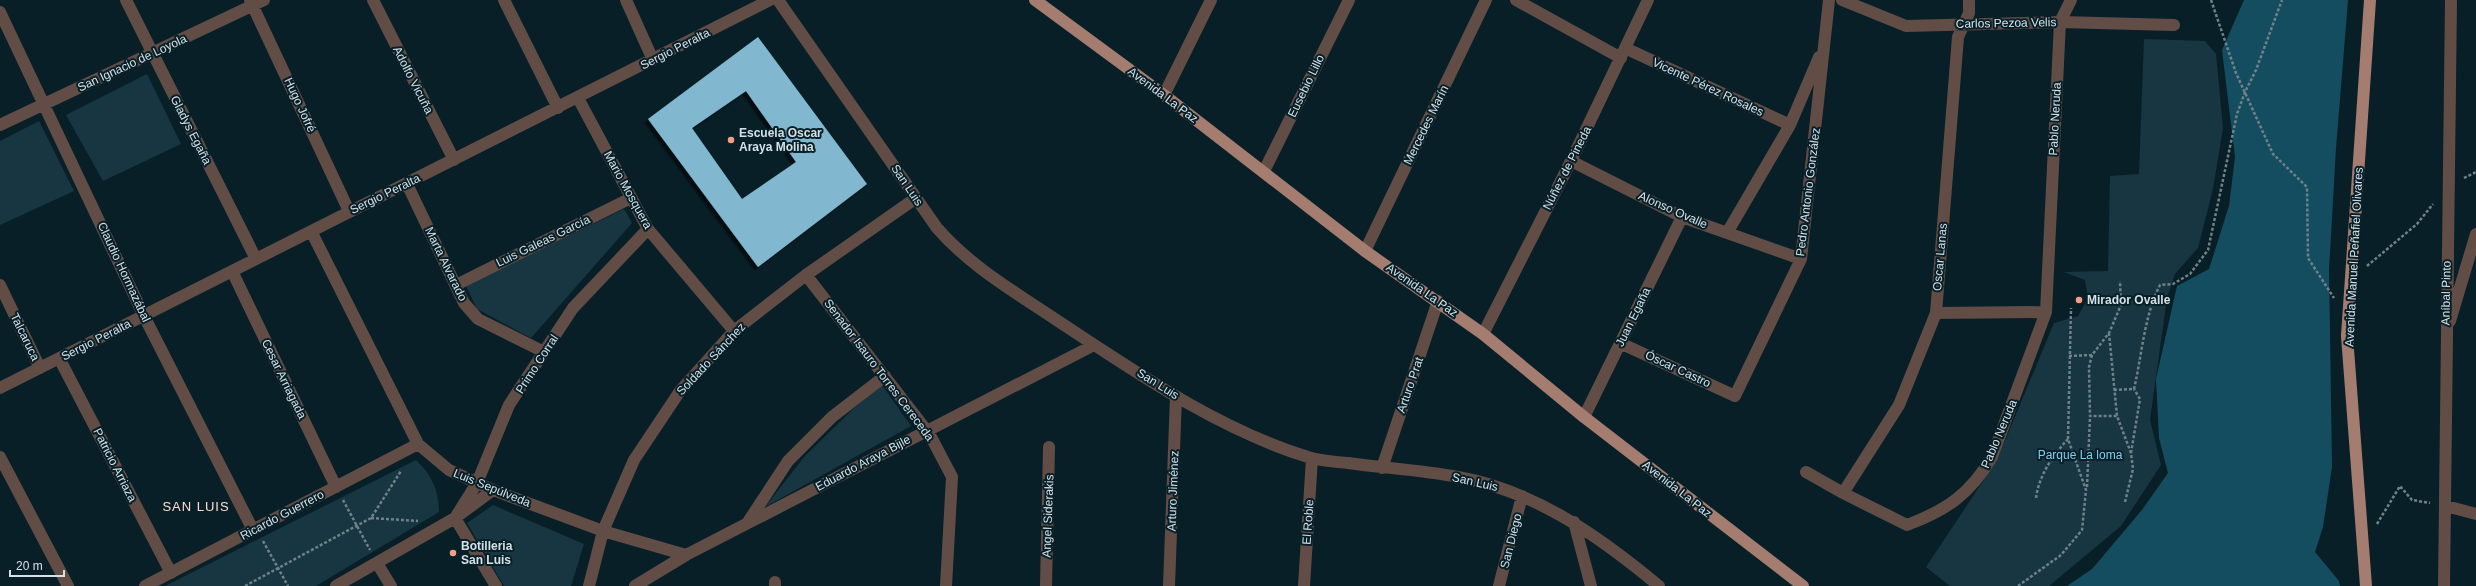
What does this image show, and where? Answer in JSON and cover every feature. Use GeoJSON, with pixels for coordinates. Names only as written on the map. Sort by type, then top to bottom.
{"type":"FeatureCollection","features":[{"type":"Feature","properties":{"kind":"main road","name":"Avenida La Paz"},"geometry":{"type":"LineString","coordinates":[[1035,0],[1048,4],[1366,251],[1483,334],[1584,417],[1804,586]]}},
{"type":"Feature","properties":{"kind":"main road","name":"Avenida Manuel Peñafiel Olivares"},"geometry":{"type":"LineString","coordinates":[[2366,586],[2347,336],[2370,0]]}},
{"type":"Feature","properties":{"kind":"street","name":"Gladys Egaña"},"geometry":{"type":"LineString","coordinates":[[126,0],[256,259]]}},
{"type":"Feature","properties":{"kind":"street","name":"San Ignacio de Loyola"},"geometry":{"type":"LineString","coordinates":[[0,125],[152,53],[251,3],[264,0]]}},
{"type":"Feature","properties":{"kind":"street","name":"Adolfo Vicuña"},"geometry":{"type":"LineString","coordinates":[[373,0],[454,160]]}},
{"type":"Feature","properties":{"kind":"street"},"geometry":{"type":"LineString","coordinates":[[504,0],[558,108]]}},
{"type":"Feature","properties":{"kind":"street"},"geometry":{"type":"LineString","coordinates":[[626,0],[653,60]]}},
{"type":"Feature","properties":{"kind":"street","name":"Sergio Peralta"},"geometry":{"type":"LineString","coordinates":[[0,388],[770,0]]}},
{"type":"Feature","properties":{"kind":"street","name":"San Luis"},"geometry":{"type":"LineString","coordinates":[[778,0],[916,198],[949,241],[978,267],[1094,345],[1176,396],[1230,426],[1312,458],[1459,477],[1510,490],[1574,522],[1610,545],[1659,586]]}},
{"type":"Feature","properties":{"kind":"street"},"geometry":{"type":"LineString","coordinates":[[1164,95],[1211,0]]}},
{"type":"Feature","properties":{"kind":"street","name":"Eusebio Lillo"},"geometry":{"type":"LineString","coordinates":[[1264,172],[1348,0]]}},
{"type":"Feature","properties":{"kind":"street","name":"Mercedes Marín"},"geometry":{"type":"LineString","coordinates":[[1366,251],[1486,0]]}},
{"type":"Feature","properties":{"kind":"street","name":"Vicente Pérez Rosales"},"geometry":{"type":"LineString","coordinates":[[1516,0],[1623,53],[1790,125]]}},
{"type":"Feature","properties":{"kind":"street","name":"Núñez de Pineda"},"geometry":{"type":"LineString","coordinates":[[1483,334],[1571,161],[1648,0]]}},
{"type":"Feature","properties":{"kind":"street","name":"Pedro Antonio González"},"geometry":{"type":"LineString","coordinates":[[1735,396],[1801,259],[1830,0]]}},
{"type":"Feature","properties":{"kind":"street","name":"Carlos Pezoa Velis"},"geometry":{"type":"LineString","coordinates":[[1842,0],[1906,26],[2060,22],[2174,25]]}},
{"type":"Feature","properties":{"kind":"street","name":"Oscar Lanas"},"geometry":{"type":"LineString","coordinates":[[1843,493],[1899,405],[1936,313],[1958,37],[1969,13],[1969,0]]}},
{"type":"Feature","properties":{"kind":"street","name":"Pablo Neruda"},"geometry":{"type":"LineString","coordinates":[[1806,472],[1843,493],[1907,525],[1938,514],[1955,502],[1981,476],[1992,457],[2046,312],[2060,22],[2071,0]]}},
{"type":"Feature","properties":{"kind":"street","name":"Aníbal Pinto"},"geometry":{"type":"LineString","coordinates":[[2444,586],[2446,506],[2447,187],[2451,0]]}},
{"type":"Feature","properties":{"kind":"street","name":"Hugo Jofré"},"geometry":{"type":"LineString","coordinates":[[251,3],[349,211]]}},
{"type":"Feature","properties":{"kind":"street","name":"Claudio Hormazábal"},"geometry":{"type":"LineString","coordinates":[[0,12],[45,104],[144,316],[254,529]]}},
{"type":"Feature","properties":{"kind":"street","name":"Pedro Antonio González"},"geometry":{"type":"LineString","coordinates":[[1728,233],[1790,125],[1824,45]]}},
{"type":"Feature","properties":{"kind":"street","name":"Mario Mosquera"},"geometry":{"type":"LineString","coordinates":[[578,98],[648,229],[734,331]]}},
{"type":"Feature","properties":{"kind":"street","name":"Alonso Ovalle"},"geometry":{"type":"LineString","coordinates":[[1571,161],[1682,217],[1801,259]]}},
{"type":"Feature","properties":{"kind":"street","name":"Marta Alvarado"},"geometry":{"type":"LineString","coordinates":[[407,184],[464,303],[478,319],[544,352]]}},
{"type":"Feature","properties":{"kind":"street","name":"Luis Galeas García"},"geometry":{"type":"LineString","coordinates":[[456,285],[631,198]]}},
{"type":"Feature","properties":{"kind":"street","name":"Soldado Sánchez"},"geometry":{"type":"LineString","coordinates":[[589,586],[603,531],[634,460],[680,391],[734,331],[806,275],[916,198]]}},
{"type":"Feature","properties":{"kind":"street","name":"Juan Egaña"},"geometry":{"type":"LineString","coordinates":[[1584,417],[1682,217]]}},
{"type":"Feature","properties":{"kind":"street","name":"Primo Corral"},"geometry":{"type":"LineString","coordinates":[[450,520],[477,483],[509,405],[573,308],[648,229]]}},
{"type":"Feature","properties":{"kind":"street","name":"Luis Sepúlveda"},"geometry":{"type":"LineString","coordinates":[[311,231],[418,444],[449,470],[493,490],[603,531],[686,555]]}},
{"type":"Feature","properties":{"kind":"street"},"geometry":{"type":"LineString","coordinates":[[2446,336],[2476,234]]}},
{"type":"Feature","properties":{"kind":"street","name":"Cesar Arriagada"},"geometry":{"type":"LineString","coordinates":[[232,271],[336,487]]}},
{"type":"Feature","properties":{"kind":"street","name":"Senador Isauro Torres Cereceda"},"geometry":{"type":"LineString","coordinates":[[806,275],[926,429],[952,477],[946,586]]}},
{"type":"Feature","properties":{"kind":"street","name":"Talcaruca"},"geometry":{"type":"LineString","coordinates":[[0,285],[40,368]]}},
{"type":"Feature","properties":{"kind":"street","name":"Arturo Prat"},"geometry":{"type":"LineString","coordinates":[[1382,468],[1438,302]]}},
{"type":"Feature","properties":{"kind":"street"},"geometry":{"type":"LineString","coordinates":[[1936,313],[2046,312]]}},
{"type":"Feature","properties":{"kind":"street","name":"Óscar Castro"},"geometry":{"type":"LineString","coordinates":[[1620,343],[1735,396]]}},
{"type":"Feature","properties":{"kind":"street","name":"Eduardo Araya Bijle"},"geometry":{"type":"LineString","coordinates":[[635,586],[686,555],[926,429],[1094,345]]}},
{"type":"Feature","properties":{"kind":"street","name":"Patricio Arriaza"},"geometry":{"type":"LineString","coordinates":[[60,358],[171,573]]}},
{"type":"Feature","properties":{"kind":"street"},"geometry":{"type":"LineString","coordinates":[[747,523],[788,461],[832,417],[885,376]]}},
{"type":"Feature","properties":{"kind":"street","name":"Arturo Jiménez"},"geometry":{"type":"LineString","coordinates":[[1169,586],[1176,396]]}},
{"type":"Feature","properties":{"kind":"street","name":"Ricardo Guerrero"},"geometry":{"type":"LineString","coordinates":[[145,586],[418,444]]}},
{"type":"Feature","properties":{"kind":"street","name":"Angel Siderakis"},"geometry":{"type":"LineString","coordinates":[[1046,586],[1049,447]]}},
{"type":"Feature","properties":{"kind":"street"},"geometry":{"type":"LineString","coordinates":[[0,457],[68,586]]}},
{"type":"Feature","properties":{"kind":"street","name":"El Roble"},"geometry":{"type":"LineString","coordinates":[[1304,586],[1312,458]]}},
{"type":"Feature","properties":{"kind":"street","name":"Primo Corral"},"geometry":{"type":"LineString","coordinates":[[336,586],[450,520],[493,490]]}},
{"type":"Feature","properties":{"kind":"street","name":"San Diego"},"geometry":{"type":"LineString","coordinates":[[1499,586],[1522,496]]}},
{"type":"Feature","properties":{"kind":"street"},"geometry":{"type":"LineString","coordinates":[[2446,506],[2476,514]]}},
{"type":"Feature","properties":{"kind":"street"},"geometry":{"type":"LineString","coordinates":[[450,520],[496,586]]}},
{"type":"Feature","properties":{"kind":"street"},"geometry":{"type":"LineString","coordinates":[[1574,522],[1591,586]]}},
{"type":"Feature","properties":{"kind":"street"},"geometry":{"type":"LineString","coordinates":[[377,563],[391,586]]}},
{"type":"Feature","properties":{"kind":"path"},"geometry":{"type":"LineString","coordinates":[[2211,0],[2245,92],[2273,154],[2306,187],[2308,258],[2330,293],[2348,316]]}},
{"type":"Feature","properties":{"kind":"path"},"geometry":{"type":"LineString","coordinates":[[2131,453],[2140,399],[2134,389],[2154,297],[2160,285],[2173,284],[2190,274],[2208,250],[2217,216],[2225,164],[2245,92],[2256,70],[2282,0]]}},
{"type":"Feature","properties":{"kind":"path"},"geometry":{"type":"LineString","coordinates":[[2351,285],[2370,263],[2417,224],[2447,187],[2476,172]]}},
{"type":"Feature","properties":{"kind":"path"},"geometry":{"type":"LineString","coordinates":[[2018,586],[2061,555],[2082,530],[2090,416],[2089,367],[2092,355],[2109,333],[2122,305],[2120,281]]}},
{"type":"Feature","properties":{"kind":"path"},"geometry":{"type":"LineString","coordinates":[[2071,308],[2068,439],[2086,490]]}},
{"type":"Feature","properties":{"kind":"path"},"geometry":{"type":"LineString","coordinates":[[2109,333],[2117,416],[2131,453],[2133,469],[2125,502]]}},
{"type":"Feature","properties":{"kind":"path"},"geometry":{"type":"LineString","coordinates":[[2069,356],[2092,355]]}},
{"type":"Feature","properties":{"kind":"path"},"geometry":{"type":"LineString","coordinates":[[2114,390],[2134,389]]}},
{"type":"Feature","properties":{"kind":"path"},"geometry":{"type":"LineString","coordinates":[[2090,416],[2117,416]]}},
{"type":"Feature","properties":{"kind":"path"},"geometry":{"type":"LineString","coordinates":[[2036,499],[2037,488],[2055,453],[2068,439]]}},
{"type":"Feature","properties":{"kind":"path"},"geometry":{"type":"LineString","coordinates":[[245,586],[371,518],[418,444]]}},
{"type":"Feature","properties":{"kind":"path"},"geometry":{"type":"LineString","coordinates":[[2362,533],[2372,531],[2400,486],[2412,500],[2446,506]]}},
{"type":"Feature","properties":{"kind":"path"},"geometry":{"type":"LineString","coordinates":[[336,487],[377,563]]}},
{"type":"Feature","properties":{"kind":"path"},"geometry":{"type":"LineString","coordinates":[[371,518],[450,520]]}},
{"type":"Feature","properties":{"kind":"path"},"geometry":{"type":"LineString","coordinates":[[254,529],[288,586]]}},
{"type":"Feature","properties":{"kind":"green space","name":"Parque La loma"},"geometry":{"type":"Polygon","coordinates":[[[2144,39],[2205,41],[2216,54],[2223,128],[2213,189],[2198,248],[2175,274],[2167,298],[2150,420],[2161,465],[2121,526],[2049,586],[1950,586],[1926,567],[1997,460],[2054,323],[2078,316],[2088,298],[2085,280],[2064,272],[2108,271],[2110,176],[2139,174],[2144,39]]]}},
{"type":"Feature","properties":{"kind":"green space"},"geometry":{"type":"Polygon","coordinates":[[[147,74],[181,144],[103,181],[66,115],[147,74]]]}},
{"type":"Feature","properties":{"kind":"green space"},"geometry":{"type":"Polygon","coordinates":[[[39,121],[74,191],[0,225],[0,141],[39,121]]]}},
{"type":"Feature","properties":{"kind":"green space"},"geometry":{"type":"Polygon","coordinates":[[[624,209],[632,223],[531,338],[477,309],[466,286],[624,209]]]}},
{"type":"Feature","properties":{"kind":"green space"},"geometry":{"type":"Polygon","coordinates":[[[882,385],[911,426],[765,507],[804,457],[853,409],[882,385]]]}},
{"type":"Feature","properties":{"kind":"green space"},"geometry":{"type":"Polygon","coordinates":[[[416,460],[434,484],[438,497],[439,512],[316,586],[165,586],[416,460]]]}},
{"type":"Feature","properties":{"kind":"green space"},"geometry":{"type":"Polygon","coordinates":[[[493,505],[584,544],[571,586],[504,586],[467,523],[493,505]]]}},
{"type":"Feature","properties":{"kind":"shaded area"},"geometry":{"type":"Polygon","coordinates":[[[2244,0],[2348,0],[2336,148],[2329,270],[2332,467],[2323,527],[2315,552],[2339,581],[2340,586],[2067,586],[2092,569],[2142,510],[2168,473],[2159,438],[2156,379],[2177,286],[2209,269],[2229,206],[2235,157],[2222,50],[2244,0]]]}},
{"type":"Feature","properties":{"kind":"building"},"geometry":{"type":"Polygon","coordinates":[[[758,37],[867,184],[758,267],[648,119],[758,37]],[[746,91],[692,128],[742,199],[796,162],[746,91]]]}},
{"type":"Feature","properties":{"kind":"place","name":"Escuela Oscar Araya Molina"},"geometry":{"type":"Point","coordinates":[731,140]}},
{"type":"Feature","properties":{"kind":"place","name":"Mirador Ovalle"},"geometry":{"type":"Point","coordinates":[2079,300]}},
{"type":"Feature","properties":{"kind":"place","name":"Botilleria San Luis"},"geometry":{"type":"Point","coordinates":[453,553]}},
{"type":"Feature","properties":{"kind":"district","name":"SAN LUIS"},"geometry":{"type":"Point","coordinates":[196,506]}}]}
